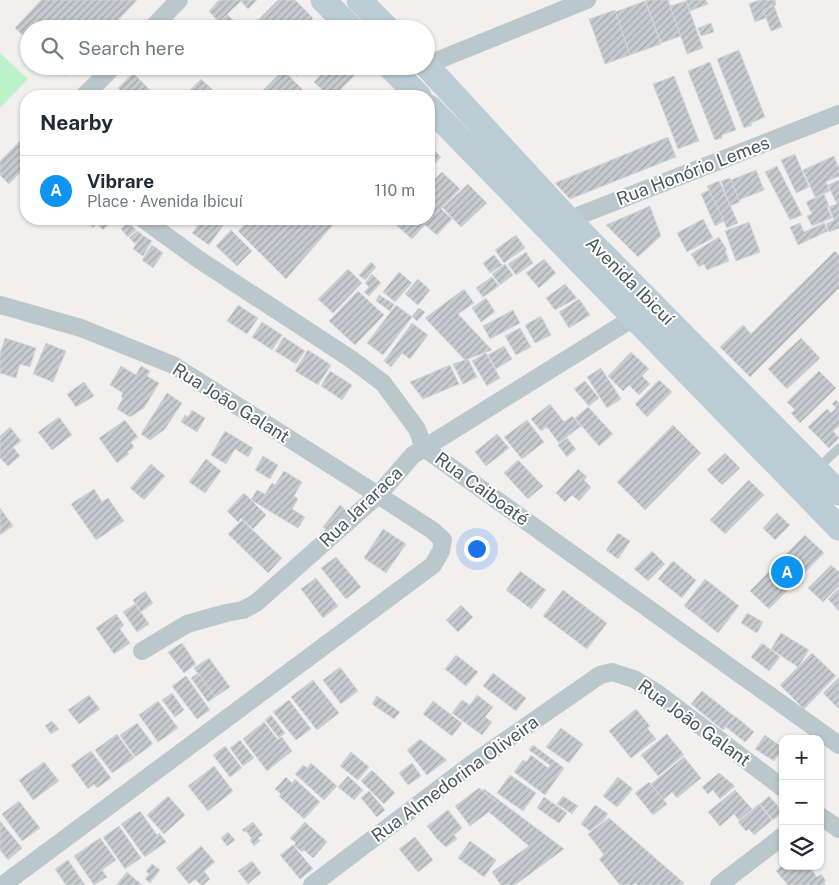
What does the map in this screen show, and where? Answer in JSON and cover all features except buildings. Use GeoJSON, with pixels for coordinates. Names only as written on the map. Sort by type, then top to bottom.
{"type":"FeatureCollection","features":[{"type":"Feature","properties":{"kind":"main road"},"geometry":{"type":"LineString","coordinates":[[324,0],[344,20]]}},
{"type":"Feature","properties":{"kind":"main road"},"geometry":{"type":"LineString","coordinates":[[350,20],[361,2],[379,20]]}},
{"type":"Feature","properties":{"kind":"main road","name":"Avenida Ibicuí"},"geometry":{"type":"LineString","coordinates":[[433,75],[557,224]]}},
{"type":"Feature","properties":{"kind":"main road","name":"Avenida Ibicuí"},"geometry":{"type":"LineString","coordinates":[[435,112],[557,224],[806,476],[839,528]]}},
{"type":"Feature","properties":{"kind":"main road","name":"Avenida Ibicuí"},"geometry":{"type":"LineString","coordinates":[[806,476],[839,493]]}},
{"type":"Feature","properties":{"kind":"street"},"geometry":{"type":"LineString","coordinates":[[160,20],[179,0]]}},
{"type":"Feature","properties":{"kind":"street"},"geometry":{"type":"LineString","coordinates":[[435,61],[587,0]]}},
{"type":"Feature","properties":{"kind":"street"},"geometry":{"type":"LineString","coordinates":[[90,90],[105,75]]}},
{"type":"Feature","properties":{"kind":"street","name":"Rua Honório Lemes"},"geometry":{"type":"LineString","coordinates":[[557,224],[839,114]]}},
{"type":"Feature","properties":{"kind":"street","name":"Rua Caiboaté"},"geometry":{"type":"LineString","coordinates":[[151,225],[198,259],[351,358],[383,383],[417,429],[424,448],[839,744]]}},
{"type":"Feature","properties":{"kind":"street","name":"Rua João Galant"},"geometry":{"type":"LineString","coordinates":[[0,305],[81,328],[173,365],[378,494],[432,530],[442,540],[440,551],[433,565],[4,884]]}},
{"type":"Feature","properties":{"kind":"street","name":"Rua Jararaca"},"geometry":{"type":"LineString","coordinates":[[142,651],[187,624],[243,610],[256,603],[378,494],[413,456],[644,311]]}},
{"type":"Feature","properties":{"kind":"street","name":"Rua João Galant"},"geometry":{"type":"LineString","coordinates":[[600,675],[612,672],[634,680],[657,694],[779,785]]}},
{"type":"Feature","properties":{"kind":"street","name":"Rua Almedorina Oliveira"},"geometry":{"type":"LineString","coordinates":[[312,885],[469,766],[600,675]]}},
{"type":"Feature","properties":{"kind":"street"},"geometry":{"type":"LineString","coordinates":[[824,819],[839,829]]}},
{"type":"Feature","properties":{"kind":"street"},"geometry":{"type":"LineString","coordinates":[[719,885],[779,839]]}},
{"type":"Feature","properties":{"kind":"lane"},"geometry":{"type":"LineString","coordinates":[[806,476],[839,448]]}},
{"type":"Feature","properties":{"kind":"green space"},"geometry":{"type":"Polygon","coordinates":[[[0,53],[20,72],[20,75],[24,75],[28,79],[0,108],[0,53]]]}},
{"type":"Feature","properties":{"kind":"place","name":"Vibrare"},"geometry":{"type":"Point","coordinates":[787,572]}}]}
